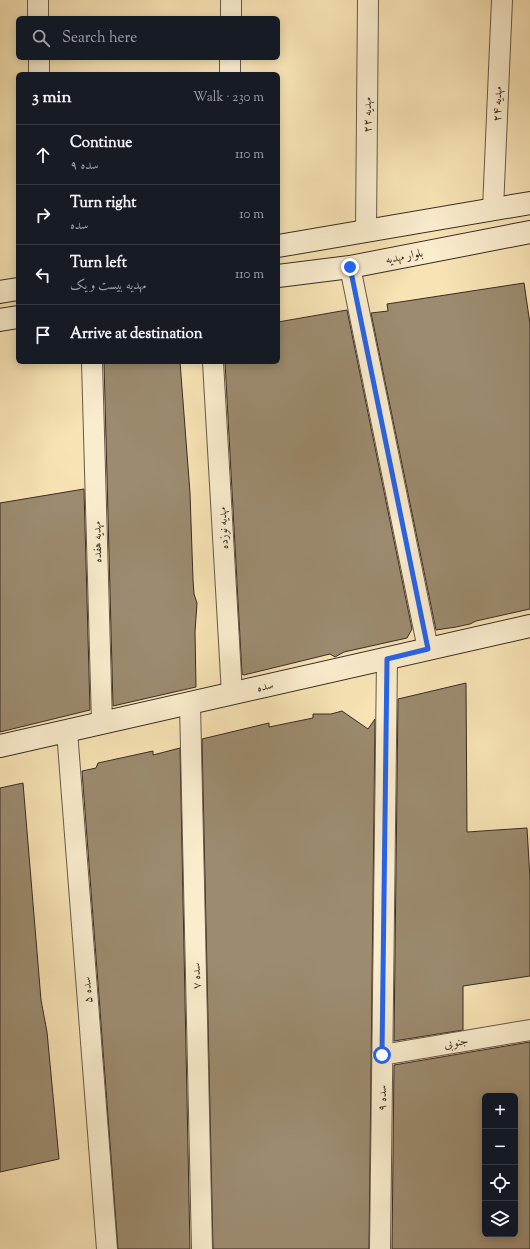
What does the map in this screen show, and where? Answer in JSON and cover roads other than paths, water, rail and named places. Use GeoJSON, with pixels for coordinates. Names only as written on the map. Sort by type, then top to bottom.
{"type":"FeatureCollection","features":[{"type":"Feature","properties":{"kind":"main road"},"geometry":{"type":"LineString","coordinates":[[280,246],[493,208],[530,203]]}},
{"type":"Feature","properties":{"kind":"main road","name":"بلوار مهدیه"},"geometry":{"type":"LineString","coordinates":[[280,276],[350,267],[530,232]]}},
{"type":"Feature","properties":{"kind":"main road"},"geometry":{"type":"LineString","coordinates":[[0,292],[16,289]]}},
{"type":"Feature","properties":{"kind":"main road"},"geometry":{"type":"LineString","coordinates":[[0,320],[16,317]]}},
{"type":"Feature","properties":{"kind":"main road","name":"سده"},"geometry":{"type":"LineString","coordinates":[[0,746],[530,626]]}},
{"type":"Feature","properties":{"kind":"street"},"geometry":{"type":"LineString","coordinates":[[38,0],[38,16]]}},
{"type":"Feature","properties":{"kind":"street"},"geometry":{"type":"LineString","coordinates":[[231,16],[232,0]]}},
{"type":"Feature","properties":{"kind":"street","name":"مهدیه ۲۲"},"geometry":{"type":"LineString","coordinates":[[366,230],[368,0]]}},
{"type":"Feature","properties":{"kind":"street","name":"مهدیه ۲۴"},"geometry":{"type":"LineString","coordinates":[[493,208],[502,0]]}},
{"type":"Feature","properties":{"kind":"street"},"geometry":{"type":"LineString","coordinates":[[39,60],[39,72]]}},
{"type":"Feature","properties":{"kind":"street"},"geometry":{"type":"LineString","coordinates":[[230,60],[230,72]]}},
{"type":"Feature","properties":{"kind":"street"},"geometry":{"type":"LineString","coordinates":[[350,267],[428,649]]}},
{"type":"Feature","properties":{"kind":"street","name":"مهدیه هفده"},"geometry":{"type":"LineString","coordinates":[[92,364],[102,723]]}},
{"type":"Feature","properties":{"kind":"street","name":"مهدیه نوزده"},"geometry":{"type":"LineString","coordinates":[[213,364],[232,694]]}},
{"type":"Feature","properties":{"kind":"street","name":"سده ۹"},"geometry":{"type":"LineString","coordinates":[[380,1249],[387,659]]}},
{"type":"Feature","properties":{"kind":"street","name":"سده ۷"},"geometry":{"type":"LineString","coordinates":[[190,703],[202,1249]]}},
{"type":"Feature","properties":{"kind":"street","name":"سده ۵"},"geometry":{"type":"LineString","coordinates":[[67,731],[107,1249]]}},
{"type":"Feature","properties":{"kind":"street","name":"جنوبی"},"geometry":{"type":"LineString","coordinates":[[382,1055],[530,1030]]}}]}
